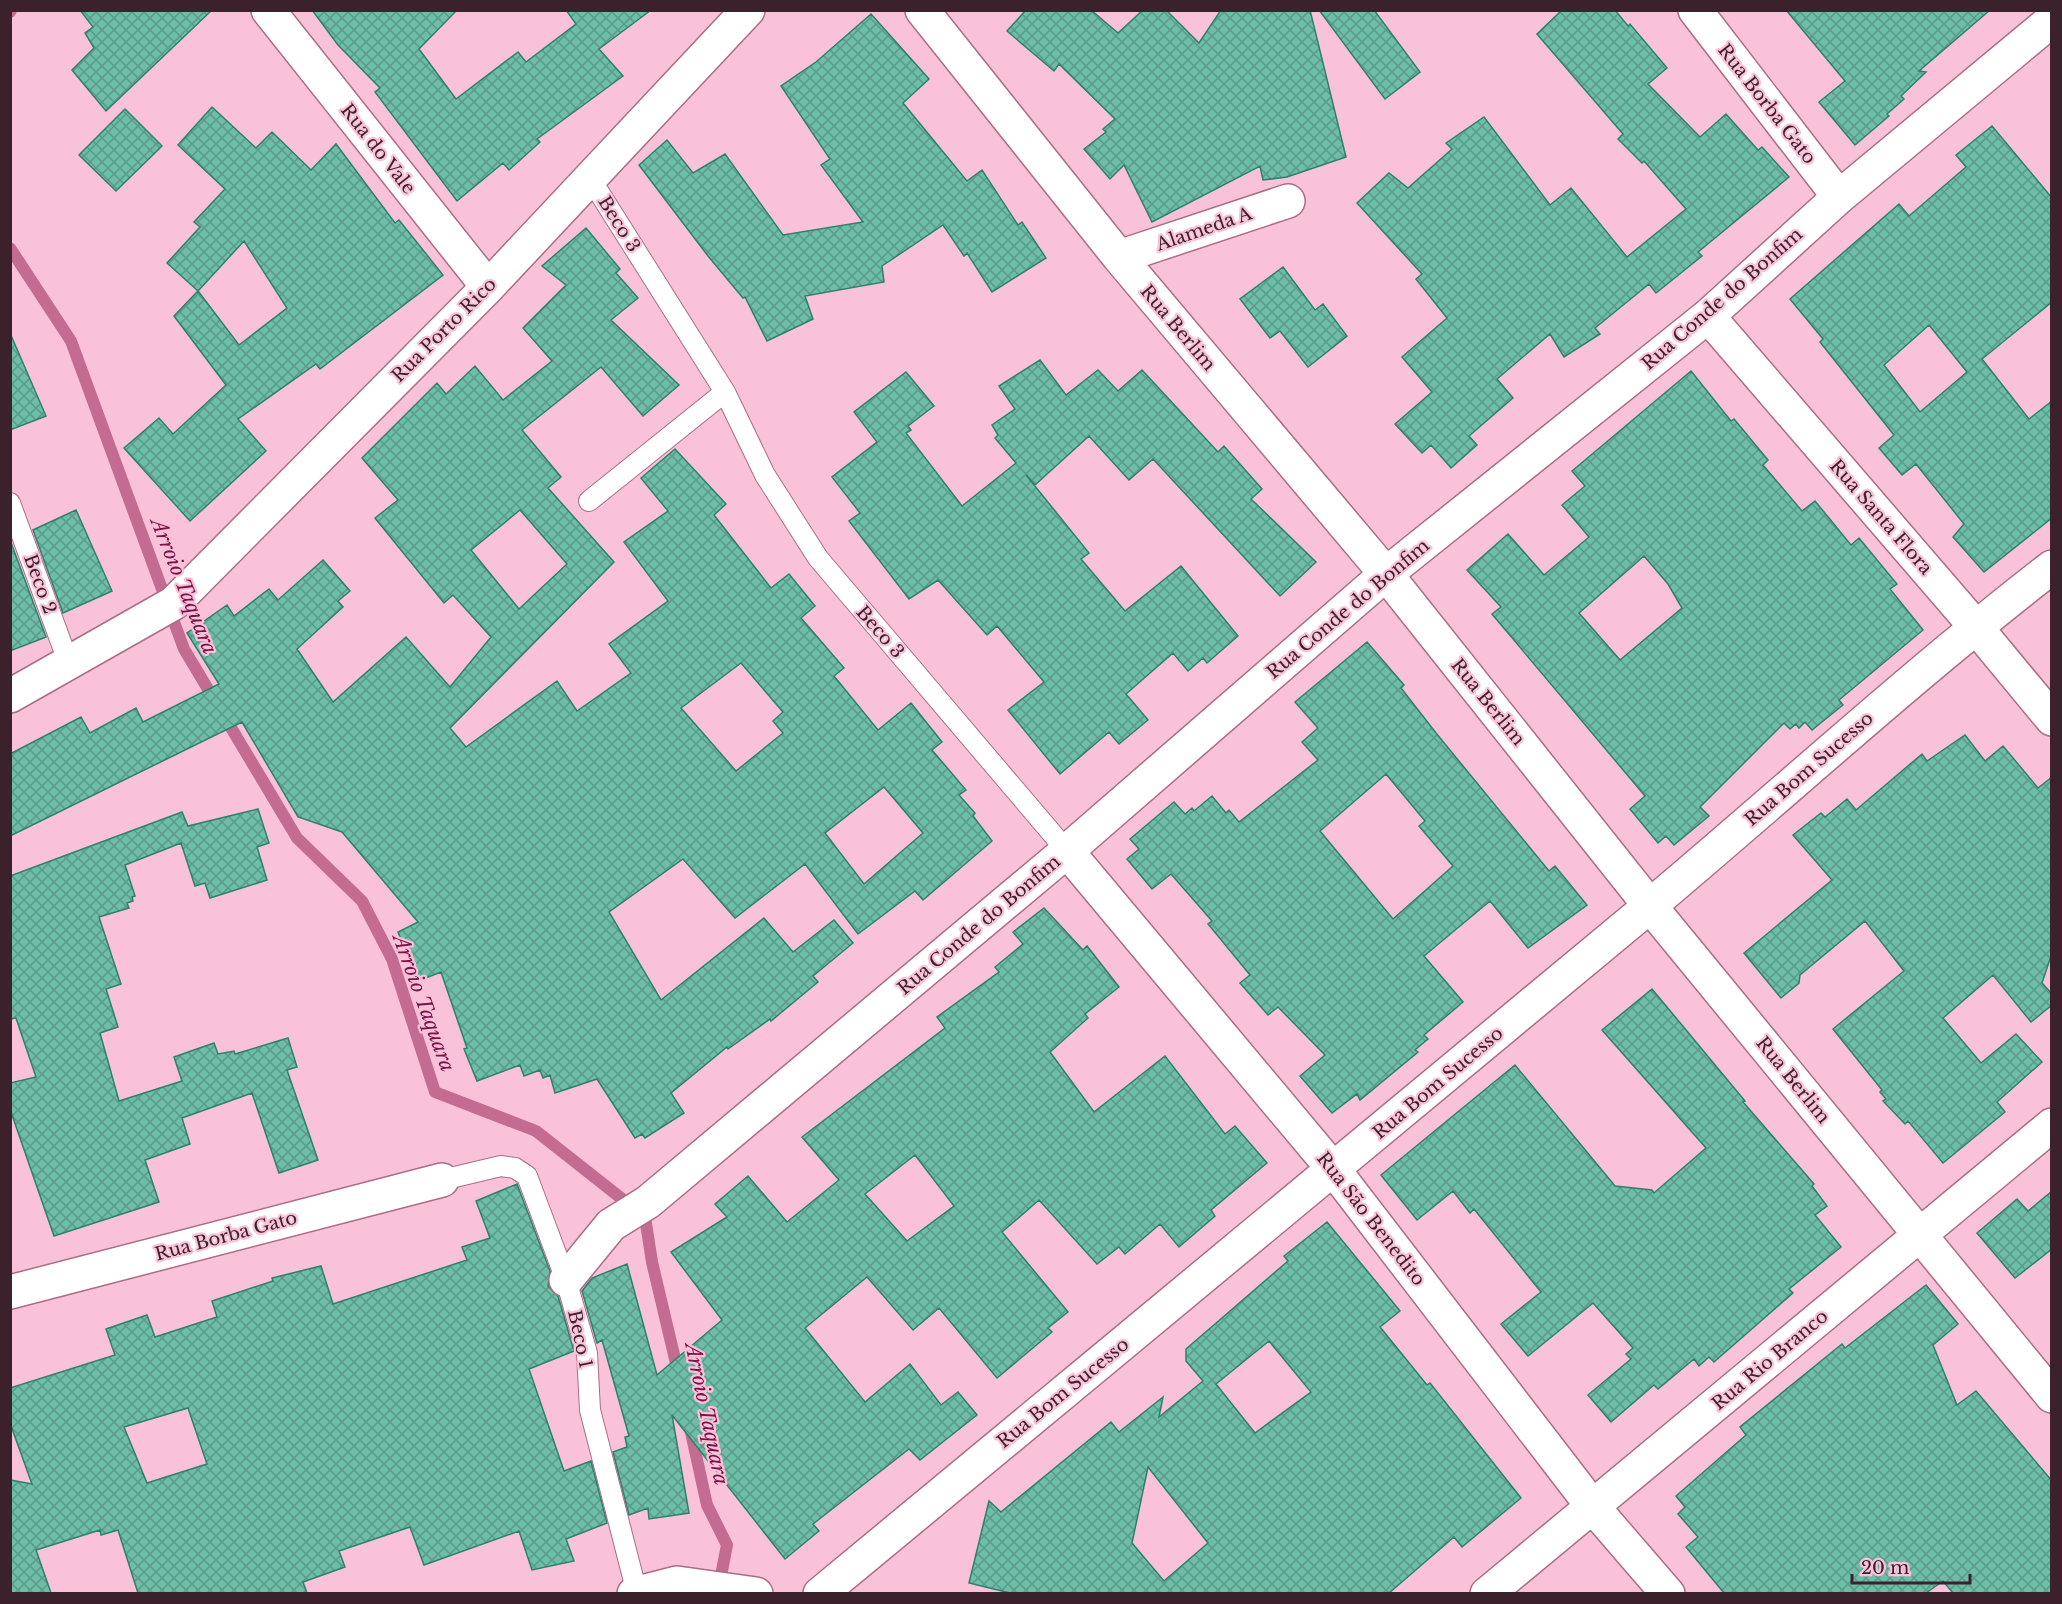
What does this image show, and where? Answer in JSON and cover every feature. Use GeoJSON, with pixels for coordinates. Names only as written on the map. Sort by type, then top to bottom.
{"type":"FeatureCollection","features":[{"type":"Feature","properties":{"kind":"street","name":"Rua do Vale"},"geometry":{"type":"LineString","coordinates":[[268,10],[488,287]]}},
{"type":"Feature","properties":{"kind":"street","name":"Rua Porto Rico"},"geometry":{"type":"LineString","coordinates":[[10,696],[125,633],[174,603],[488,287],[748,10]]}},
{"type":"Feature","properties":{"kind":"street","name":"Rua Berlim"},"geometry":{"type":"LineString","coordinates":[[922,10],[1119,257],[1386,574],[1650,906],[2052,1396]]}},
{"type":"Feature","properties":{"kind":"street","name":"Rua Borba Gato"},"geometry":{"type":"LineString","coordinates":[[1695,10],[1839,197]]}},
{"type":"Feature","properties":{"kind":"street","name":"Rua Conde do Bonfim"},"geometry":{"type":"LineString","coordinates":[[566,1280],[612,1225],[648,1202],[1067,850],[1386,574],[1708,316],[1839,197],[2052,20]]}},
{"type":"Feature","properties":{"kind":"street","name":"Alameda A"},"geometry":{"type":"LineString","coordinates":[[1119,257],[1288,201]]}},
{"type":"Feature","properties":{"kind":"street","name":"Rua Santa Flora"},"geometry":{"type":"LineString","coordinates":[[1708,316],[1975,626],[2052,720]]}},
{"type":"Feature","properties":{"kind":"street","name":"Rua Bom Sucesso"},"geometry":{"type":"LineString","coordinates":[[820,1593],[1334,1170],[1650,906],[1975,626],[2052,567]]}},
{"type":"Feature","properties":{"kind":"street","name":"Rua São Benedito"},"geometry":{"type":"LineString","coordinates":[[1067,850],[1334,1170],[1593,1507],[1668,1593]]}},
{"type":"Feature","properties":{"kind":"street","name":"Rua Rio Branco"},"geometry":{"type":"LineString","coordinates":[[1487,1593],[2052,1125]]}},
{"type":"Feature","properties":{"kind":"street","name":"Rua Borba Gato"},"geometry":{"type":"LineString","coordinates":[[10,1292],[442,1180]]}},
{"type":"Feature","properties":{"kind":"street"},"geometry":{"type":"LineString","coordinates":[[636,1593],[678,1583],[749,1592]]}},
{"type":"Feature","properties":{"kind":"lane","name":"Beco 3"},"geometry":{"type":"LineString","coordinates":[[590,178],[725,392],[765,475],[818,558],[1067,850]]}},
{"type":"Feature","properties":{"kind":"lane"},"geometry":{"type":"LineString","coordinates":[[589,501],[725,392]]}},
{"type":"Feature","properties":{"kind":"lane","name":"Beco 2"},"geometry":{"type":"LineString","coordinates":[[10,503],[69,664]]}},
{"type":"Feature","properties":{"kind":"lane","name":"Beco 1"},"geometry":{"type":"LineString","coordinates":[[442,1180],[501,1166],[515,1168],[527,1176],[566,1280],[586,1353],[590,1410],[636,1593]]}},
{"type":"Feature","properties":{"kind":"building"},"geometry":{"type":"Polygon","coordinates":[[[80,10],[212,10],[106,111],[72,70],[94,48],[85,33],[93,27],[80,10]]]}},
{"type":"Feature","properties":{"kind":"building"},"geometry":{"type":"Polygon","coordinates":[[[312,10],[457,10],[419,49],[456,99],[518,52],[526,62],[576,24],[566,10],[651,10],[599,49],[623,76],[537,139],[540,142],[509,170],[503,163],[457,201],[375,92],[380,88],[338,45],[312,10]]]}},
{"type":"Feature","properties":{"kind":"building"},"geometry":{"type":"Polygon","coordinates":[[[1026,10],[1091,10],[1118,33],[1143,10],[1166,10],[1199,43],[1221,10],[1310,10],[1346,157],[1287,177],[1263,180],[1260,166],[1152,222],[1124,165],[1110,179],[1084,149],[1106,132],[1103,129],[1115,119],[1059,64],[1054,71],[1007,31],[1026,10]]]}},
{"type":"Feature","properties":{"kind":"building"},"geometry":{"type":"Polygon","coordinates":[[[1319,10],[1374,10],[1420,72],[1385,99],[1319,10]]]}},
{"type":"Feature","properties":{"kind":"building"},"geometry":{"type":"Polygon","coordinates":[[[1562,10],[1615,10],[1628,26],[1630,24],[1667,68],[1648,84],[1700,137],[1726,114],[1758,150],[1762,147],[1789,177],[1698,252],[1702,256],[1656,293],[1649,284],[1595,328],[1600,334],[1564,357],[1550,334],[1497,379],[1513,398],[1469,436],[1477,445],[1451,468],[1431,445],[1422,453],[1395,424],[1432,392],[1402,357],[1447,318],[1416,279],[1422,274],[1357,203],[1389,173],[1408,188],[1452,149],[1446,143],[1484,117],[1550,205],[1571,188],[1627,257],[1686,209],[1644,161],[1642,163],[1618,139],[1623,134],[1537,34],[1562,10]]]}},
{"type":"Feature","properties":{"kind":"building"},"geometry":{"type":"Polygon","coordinates":[[[1786,10],[1990,10],[1919,71],[1926,72],[1901,96],[1904,99],[1887,114],[1889,116],[1855,145],[1819,102],[1845,81],[1786,10]]]}},
{"type":"Feature","properties":{"kind":"building"},"geometry":{"type":"Polygon","coordinates":[[[871,14],[929,79],[903,103],[967,181],[982,170],[1018,225],[1022,222],[1046,258],[992,292],[967,253],[964,256],[943,225],[882,266],[884,282],[805,296],[813,319],[767,341],[745,297],[743,298],[708,256],[639,165],[667,140],[693,173],[725,154],[783,235],[863,222],[821,165],[830,159],[781,86],[816,62],[871,14]]]}},
{"type":"Feature","properties":{"kind":"building"},"geometry":{"type":"Polygon","coordinates":[[[212,107],[256,148],[272,132],[311,170],[336,144],[395,223],[399,220],[443,275],[320,369],[316,364],[238,419],[266,451],[190,521],[124,448],[159,418],[173,434],[226,385],[174,316],[198,291],[167,263],[200,227],[194,222],[225,189],[178,145],[212,107]],[[244,241],[198,291],[239,345],[287,308],[244,241]]]}},
{"type":"Feature","properties":{"kind":"building"},"geometry":{"type":"Polygon","coordinates":[[[125,109],[162,146],[116,191],[79,155],[125,109]]]}},
{"type":"Feature","properties":{"kind":"building"},"geometry":{"type":"Polygon","coordinates":[[[1992,126],[2052,198],[2052,302],[1982,359],[2029,419],[2052,401],[2052,518],[1984,572],[1953,537],[1964,524],[1916,464],[1902,475],[1879,448],[1894,435],[1820,342],[1823,339],[1790,299],[1899,204],[1909,216],[1966,167],[1956,155],[1992,126]],[[1929,325],[1884,365],[1920,412],[1967,372],[1929,325]]]}},
{"type":"Feature","properties":{"kind":"building"},"geometry":{"type":"Polygon","coordinates":[[[586,228],[620,269],[616,273],[638,298],[611,320],[679,385],[643,416],[601,367],[522,430],[561,477],[548,488],[614,562],[450,728],[466,747],[557,681],[577,711],[631,673],[609,644],[668,601],[624,542],[668,511],[641,478],[675,449],[726,504],[714,515],[771,588],[789,574],[815,606],[801,618],[844,668],[834,676],[878,730],[911,703],[942,742],[932,750],[966,790],[959,795],[975,813],[973,816],[992,841],[923,900],[915,891],[858,934],[805,864],[735,918],[683,859],[609,912],[661,1000],[764,918],[793,952],[834,920],[853,943],[813,976],[818,982],[771,1021],[770,1019],[728,1049],[727,1047],[671,1093],[684,1113],[645,1138],[642,1134],[635,1138],[597,1079],[555,1093],[550,1075],[543,1078],[540,1070],[524,1076],[520,1065],[477,1081],[464,1049],[467,1048],[441,972],[418,981],[398,932],[418,922],[342,832],[298,817],[242,722],[10,836],[10,754],[81,717],[90,733],[136,708],[143,722],[219,684],[187,633],[227,605],[234,616],[269,589],[278,600],[323,560],[350,591],[338,601],[343,607],[297,649],[333,702],[406,637],[450,687],[491,637],[453,595],[444,603],[375,518],[398,500],[362,458],[437,383],[446,394],[475,366],[503,400],[552,361],[523,328],[566,285],[542,266],[586,228]],[[520,510],[471,550],[519,609],[567,564],[520,510]],[[741,663],[681,708],[736,771],[783,733],[773,721],[783,712],[741,663]],[[884,787],[825,833],[864,884],[923,833],[884,787]]]}},
{"type":"Feature","properties":{"kind":"building"},"geometry":{"type":"Polygon","coordinates":[[[1283,267],[1315,310],[1323,304],[1347,336],[1308,367],[1280,331],[1270,338],[1240,299],[1283,267]]]}},
{"type":"Feature","properties":{"kind":"building"},"geometry":{"type":"Polygon","coordinates":[[[10,333],[46,416],[10,430],[10,333]]]}},
{"type":"Feature","properties":{"kind":"building"},"geometry":{"type":"Polygon","coordinates":[[[1040,360],[1066,395],[1098,370],[1118,391],[1142,370],[1218,452],[1224,446],[1262,489],[1251,499],[1316,562],[1280,596],[1153,459],[1129,480],[1089,436],[1035,485],[1026,475],[1089,553],[1081,559],[1125,611],[1181,566],[1238,636],[1207,663],[1203,658],[1188,671],[1173,653],[1126,694],[1148,720],[1119,744],[1109,732],[1060,774],[1008,710],[1044,682],[997,626],[987,635],[938,580],[909,599],[849,521],[860,513],[832,477],[877,442],[854,412],[906,372],[934,406],[908,426],[911,430],[906,433],[962,506],[1016,463],[995,438],[998,435],[992,425],[1015,409],[999,386],[1040,360]]]}},
{"type":"Feature","properties":{"kind":"building"},"geometry":{"type":"Polygon","coordinates":[[[1691,371],[1731,421],[1734,419],[1768,460],[1763,465],[1802,511],[1815,501],[1851,545],[1859,538],[1897,584],[1890,589],[1923,630],[1839,700],[1843,705],[1812,730],[1805,722],[1799,728],[1796,724],[1790,729],[1784,723],[1700,807],[1709,816],[1674,845],[1666,836],[1658,843],[1630,809],[1645,796],[1492,614],[1501,607],[1467,570],[1508,534],[1544,575],[1589,537],[1562,505],[1585,486],[1572,471],[1691,371]],[[1644,556],[1579,613],[1620,660],[1682,608],[1668,584],[1644,556]]]}},
{"type":"Feature","properties":{"kind":"building"},"geometry":{"type":"Polygon","coordinates":[[[76,510],[112,591],[63,613],[33,530],[76,510]]]}},
{"type":"Feature","properties":{"kind":"building"},"geometry":{"type":"Polygon","coordinates":[[[10,540],[46,637],[10,651],[10,540]]]}},
{"type":"Feature","properties":{"kind":"building"},"geometry":{"type":"Polygon","coordinates":[[[1367,642],[1404,685],[1401,688],[1436,733],[1549,871],[1555,866],[1587,905],[1528,948],[1490,901],[1424,956],[1463,1002],[1424,1035],[1428,1039],[1415,1050],[1418,1052],[1360,1100],[1357,1094],[1332,1113],[1300,1076],[1325,1055],[1278,1007],[1268,1015],[1240,983],[1250,975],[1208,924],[1212,921],[1171,874],[1152,889],[1127,859],[1139,849],[1130,839],[1174,802],[1185,814],[1192,808],[1194,811],[1212,796],[1226,813],[1229,810],[1239,822],[1318,760],[1302,742],[1318,728],[1295,702],[1367,642]],[[1386,774],[1320,831],[1393,919],[1453,866],[1419,826],[1425,821],[1386,774]]]}},
{"type":"Feature","properties":{"kind":"building"},"geometry":{"type":"Polygon","coordinates":[[[1965,735],[1985,761],[2003,746],[2038,788],[2052,777],[2052,953],[2042,983],[2052,994],[2052,1005],[2031,1022],[1993,975],[1943,1018],[1981,1063],[2016,1034],[2042,1062],[1997,1102],[2005,1112],[1943,1163],[1908,1121],[1905,1124],[1883,1101],[1886,1099],[1880,1092],[1882,1090],[1833,1029],[1904,971],[1865,921],[1800,975],[1799,983],[1781,998],[1744,953],[1832,880],[1793,835],[1821,813],[1825,817],[1847,799],[1856,810],[1922,754],[1927,761],[1965,735]]]}},
{"type":"Feature","properties":{"kind":"building"},"geometry":{"type":"Polygon","coordinates":[[[258,809],[269,843],[257,847],[267,880],[210,898],[205,883],[195,886],[181,843],[125,865],[135,896],[132,897],[133,901],[127,903],[129,908],[99,917],[121,984],[106,989],[118,1027],[100,1033],[119,1101],[182,1081],[174,1057],[214,1043],[218,1054],[234,1051],[235,1054],[288,1038],[297,1067],[287,1070],[318,1160],[279,1173],[252,1093],[182,1118],[190,1144],[145,1160],[159,1202],[54,1236],[10,1109],[10,1083],[36,1077],[16,1018],[10,1019],[10,876],[182,812],[188,826],[258,809]]]}},
{"type":"Feature","properties":{"kind":"building"},"geometry":{"type":"Polygon","coordinates":[[[1044,908],[1083,950],[1087,946],[1119,987],[1085,1014],[1088,1018],[1050,1052],[1094,1112],[1165,1056],[1225,1134],[1235,1126],[1267,1163],[1211,1210],[1215,1216],[1179,1247],[1160,1224],[1125,1254],[1119,1247],[1097,1264],[1039,1200],[1002,1232],[1068,1312],[1048,1328],[1052,1332],[997,1378],[939,1308],[913,1330],[867,1277],[805,1328],[865,1402],[910,1364],[941,1405],[958,1392],[977,1415],[920,1460],[909,1449],[813,1524],[819,1531],[785,1559],[672,1415],[689,1513],[649,1519],[648,1508],[629,1515],[613,1452],[627,1447],[625,1437],[629,1436],[602,1340],[597,1343],[582,1291],[592,1278],[627,1264],[657,1375],[722,1320],[671,1252],[727,1217],[715,1204],[748,1176],[787,1222],[839,1180],[802,1137],[945,1028],[937,1017],[999,972],[995,967],[1023,944],[1013,932],[1044,908]],[[915,1155],[865,1194],[907,1241],[954,1206],[915,1155]]]}},
{"type":"Feature","properties":{"kind":"building"},"geometry":{"type":"Polygon","coordinates":[[[1652,989],[1745,1101],[1743,1102],[1814,1184],[1812,1186],[1827,1206],[1815,1215],[1841,1247],[1789,1289],[1793,1293],[1714,1362],[1709,1357],[1699,1366],[1694,1359],[1658,1389],[1654,1385],[1611,1422],[1588,1395],[1631,1359],[1626,1354],[1633,1348],[1593,1303],[1528,1356],[1501,1324],[1541,1292],[1474,1209],[1470,1213],[1453,1191],[1417,1220],[1381,1175],[1515,1065],[1615,1186],[1652,1190],[1654,1193],[1706,1148],[1602,1030],[1652,989]]]}},
{"type":"Feature","properties":{"kind":"building"},"geometry":{"type":"Polygon","coordinates":[[[517,1184],[550,1271],[548,1286],[558,1296],[574,1351],[529,1369],[564,1471],[591,1461],[607,1523],[566,1539],[574,1561],[532,1570],[519,1531],[424,1565],[410,1527],[339,1551],[345,1567],[303,1582],[307,1593],[138,1593],[118,1530],[101,1535],[100,1530],[36,1550],[51,1593],[10,1593],[10,1480],[32,1484],[10,1423],[10,1388],[115,1355],[106,1329],[147,1315],[155,1337],[217,1317],[212,1301],[273,1281],[272,1278],[321,1266],[333,1304],[467,1260],[462,1247],[490,1238],[476,1201],[517,1184]],[[188,1408],[124,1427],[147,1483],[207,1464],[188,1408]]]}},
{"type":"Feature","properties":{"kind":"building"},"geometry":{"type":"Polygon","coordinates":[[[2052,1191],[2052,1249],[2015,1278],[1977,1233],[2017,1199],[2028,1211],[2052,1191]]]}},
{"type":"Feature","properties":{"kind":"building"},"geometry":{"type":"Polygon","coordinates":[[[1327,1222],[1400,1311],[1380,1327],[1427,1385],[1430,1383],[1521,1498],[1462,1547],[1454,1537],[1389,1593],[1010,1593],[969,1583],[989,1501],[1001,1512],[1111,1422],[1119,1432],[1163,1397],[1159,1417],[1203,1381],[1186,1361],[1186,1349],[1288,1261],[1284,1256],[1327,1222]],[[1269,1341],[1216,1384],[1255,1433],[1311,1392],[1269,1341]],[[1148,1467],[1132,1543],[1164,1581],[1208,1543],[1148,1467]]]}},
{"type":"Feature","properties":{"kind":"building"},"geometry":{"type":"Polygon","coordinates":[[[1926,1285],[1958,1324],[1933,1345],[1957,1405],[1976,1391],[2052,1481],[2052,1593],[1953,1593],[1943,1581],[1926,1593],[1724,1593],[1686,1547],[1698,1537],[1678,1514],[1685,1507],[1676,1496],[1746,1435],[1740,1427],[1842,1344],[1845,1348],[1926,1285]]]}},
{"type":"Feature","properties":{"kind":"waterway","name":"Arroio Taquara"},"geometry":{"type":"LineString","coordinates":[[10,248],[71,341],[184,649],[297,838],[362,901],[392,959],[435,1092],[536,1131],[645,1217],[652,1262],[679,1376]]}},
{"type":"Feature","properties":{"kind":"waterway","name":"Arroio Taquara"},"geometry":{"type":"LineString","coordinates":[[690,1428],[707,1505],[727,1545],[719,1586]]}}]}
